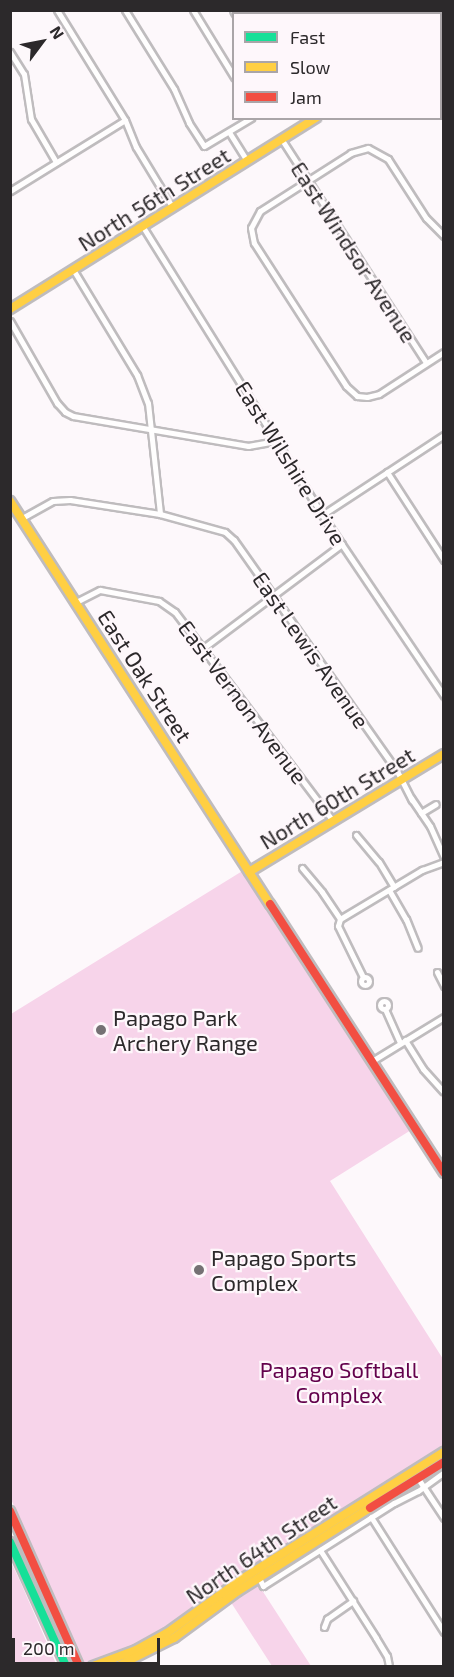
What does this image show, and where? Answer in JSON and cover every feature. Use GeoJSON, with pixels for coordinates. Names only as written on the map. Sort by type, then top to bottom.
{"type":"FeatureCollection","features":[{"type":"Feature","properties":{"kind":"street"},"geometry":{"type":"LineString","coordinates":[[57,10],[125,120],[136,147],[173,208]]}},
{"type":"Feature","properties":{"kind":"street"},"geometry":{"type":"LineString","coordinates":[[125,10],[174,89],[189,123],[204,146],[248,120]]}},
{"type":"Feature","properties":{"kind":"street"},"geometry":{"type":"LineString","coordinates":[[193,10],[232,73]]}},
{"type":"Feature","properties":{"kind":"street"},"geometry":{"type":"LineString","coordinates":[[10,52],[26,80],[31,119],[56,162]]}},
{"type":"Feature","properties":{"kind":"street"},"geometry":{"type":"LineString","coordinates":[[10,191],[125,120]]}},
{"type":"Feature","properties":{"kind":"street","name":"North 56th Street"},"geometry":{"type":"LineString","coordinates":[[10,309],[282,140],[302,122]]}},
{"type":"Feature","properties":{"kind":"street"},"geometry":{"type":"LineString","coordinates":[[229,132],[248,161]]}},
{"type":"Feature","properties":{"kind":"street","name":"East Windsor Avenue"},"geometry":{"type":"LineString","coordinates":[[282,140],[426,363]]}},
{"type":"Feature","properties":{"kind":"street"},"geometry":{"type":"LineString","coordinates":[[444,236],[426,218],[388,159],[372,149],[355,151],[260,211],[252,221],[250,232],[254,243],[346,386],[363,398],[379,394],[444,352]]}},
{"type":"Feature","properties":{"kind":"street","name":"East Wilshire Drive"},"geometry":{"type":"LineString","coordinates":[[143,227],[322,515],[444,696]]}},
{"type":"Feature","properties":{"kind":"street"},"geometry":{"type":"LineString","coordinates":[[22,518],[53,501],[70,500],[160,514],[148,403],[137,375],[74,270]]}},
{"type":"Feature","properties":{"kind":"street"},"geometry":{"type":"LineString","coordinates":[[10,321],[64,412],[73,416],[248,446],[275,441]]}},
{"type":"Feature","properties":{"kind":"street"},"geometry":{"type":"LineString","coordinates":[[322,515],[442,438]]}},
{"type":"Feature","properties":{"kind":"street"},"geometry":{"type":"LineString","coordinates":[[387,472],[444,560]]}},
{"type":"Feature","properties":{"kind":"street","name":"East Oak Street"},"geometry":{"type":"LineString","coordinates":[[10,501],[249,872],[257,880],[269,903],[444,1173]]}},
{"type":"Feature","properties":{"kind":"street","name":"East Lewis Avenue"},"geometry":{"type":"LineString","coordinates":[[160,514],[214,528],[234,540],[402,779],[402,786],[435,834],[444,857]]}},
{"type":"Feature","properties":{"kind":"street"},"geometry":{"type":"LineString","coordinates":[[202,649],[342,544]]}},
{"type":"Feature","properties":{"kind":"street","name":"East Vernon Avenue"},"geometry":{"type":"LineString","coordinates":[[76,602],[100,590],[159,601],[175,612],[333,821]]}},
{"type":"Feature","properties":{"kind":"street","name":"North 60th Street"},"geometry":{"type":"LineString","coordinates":[[249,872],[444,754]]}},
{"type":"Feature","properties":{"kind":"street"},"geometry":{"type":"LineString","coordinates":[[421,813],[436,804]]}},
{"type":"Feature","properties":{"kind":"street"},"geometry":{"type":"LineString","coordinates":[[356,835],[379,862],[418,948]]}},
{"type":"Feature","properties":{"kind":"street"},"geometry":{"type":"LineString","coordinates":[[363,977],[338,926],[340,919],[422,870],[444,862]]}},
{"type":"Feature","properties":{"kind":"street"},"geometry":{"type":"LineString","coordinates":[[302,868],[325,895],[340,919]]}},
{"type":"Feature","properties":{"kind":"street"},"geometry":{"type":"LineString","coordinates":[[437,972],[444,986]]}},
{"type":"Feature","properties":{"kind":"street"},"geometry":{"type":"LineString","coordinates":[[385,1009],[403,1042],[443,1091]]}},
{"type":"Feature","properties":{"kind":"street"},"geometry":{"type":"LineString","coordinates":[[372,1061],[444,1017]]}},
{"type":"Feature","properties":{"kind":"street","name":"North 64th Street"},"geometry":{"type":"LineString","coordinates":[[118,1666],[146,1655],[187,1625],[416,1474],[444,1452]]}},
{"type":"Feature","properties":{"kind":"street","name":"North 64th Street"},"geometry":{"type":"LineString","coordinates":[[93,1666],[187,1625],[242,1579],[416,1474],[444,1462]]}},
{"type":"Feature","properties":{"kind":"street","name":"North 64th Street"},"geometry":{"type":"LineString","coordinates":[[259,1578],[263,1586],[371,1517],[424,1487],[444,1472]]}},
{"type":"Feature","properties":{"kind":"street"},"geometry":{"type":"LineString","coordinates":[[416,1474],[444,1518]]}},
{"type":"Feature","properties":{"kind":"street"},"geometry":{"type":"LineString","coordinates":[[10,1511],[79,1666]]}},
{"type":"Feature","properties":{"kind":"street"},"geometry":{"type":"LineString","coordinates":[[371,1517],[444,1632]]}},
{"type":"Feature","properties":{"kind":"street"},"geometry":{"type":"LineString","coordinates":[[10,1542],[66,1666]]}},
{"type":"Feature","properties":{"kind":"street"},"geometry":{"type":"LineString","coordinates":[[320,1550],[387,1656],[389,1666]]}},
{"type":"Feature","properties":{"kind":"street"},"geometry":{"type":"LineString","coordinates":[[324,1627],[327,1619],[353,1601]]}},
{"type":"Feature","properties":{"kind":"green space","name":"Papago Sports Complex"},"geometry":{"type":"Polygon","coordinates":[[[244,870],[411,1130],[330,1181],[443,1359],[443,1448],[249,1570],[311,1666],[272,1666],[232,1604],[224,1587],[163,1632],[138,1644],[85,1663],[82,1662],[11,1499],[11,1014],[244,870]]]}},
{"type":"Feature","properties":{"kind":"green space"},"geometry":{"type":"Polygon","coordinates":[[[10,1560],[20,1581],[57,1666],[11,1666],[10,1560]]]}},
{"type":"Feature","properties":{"kind":"traffic: fast"},"geometry":{"type":"LineString","coordinates":[[10,1542],[66,1666]]}},
{"type":"Feature","properties":{"kind":"traffic: slow"},"geometry":{"type":"LineString","coordinates":[[10,309],[313,120]]}},
{"type":"Feature","properties":{"kind":"traffic: slow"},"geometry":{"type":"LineString","coordinates":[[10,501],[270,904]]}},
{"type":"Feature","properties":{"kind":"traffic: slow"},"geometry":{"type":"LineString","coordinates":[[249,872],[444,754]]}},
{"type":"Feature","properties":{"kind":"traffic: slow"},"geometry":{"type":"LineString","coordinates":[[93,1666],[136,1650],[167,1633],[242,1579],[444,1452]]}},
{"type":"Feature","properties":{"kind":"traffic: slow"},"geometry":{"type":"LineString","coordinates":[[118,1666],[174,1638],[238,1591],[370,1508]]}},
{"type":"Feature","properties":{"kind":"traffic: jam"},"geometry":{"type":"LineString","coordinates":[[270,904],[444,1173]]}},
{"type":"Feature","properties":{"kind":"traffic: jam"},"geometry":{"type":"LineString","coordinates":[[370,1508],[444,1462]]}},
{"type":"Feature","properties":{"kind":"traffic: jam"},"geometry":{"type":"LineString","coordinates":[[10,1511],[79,1666]]}},
{"type":"Feature","properties":{"kind":"place","name":"Papago Park Archery Range"},"geometry":{"type":"Point","coordinates":[101,1030]}},
{"type":"Feature","properties":{"kind":"place","name":"Papago Sports Complex"},"geometry":{"type":"Point","coordinates":[199,1270]}},
{"type":"Feature","properties":{"kind":"park label","name":"Papago Softball Complex"},"geometry":{"type":"Point","coordinates":[339,1382]}}]}
